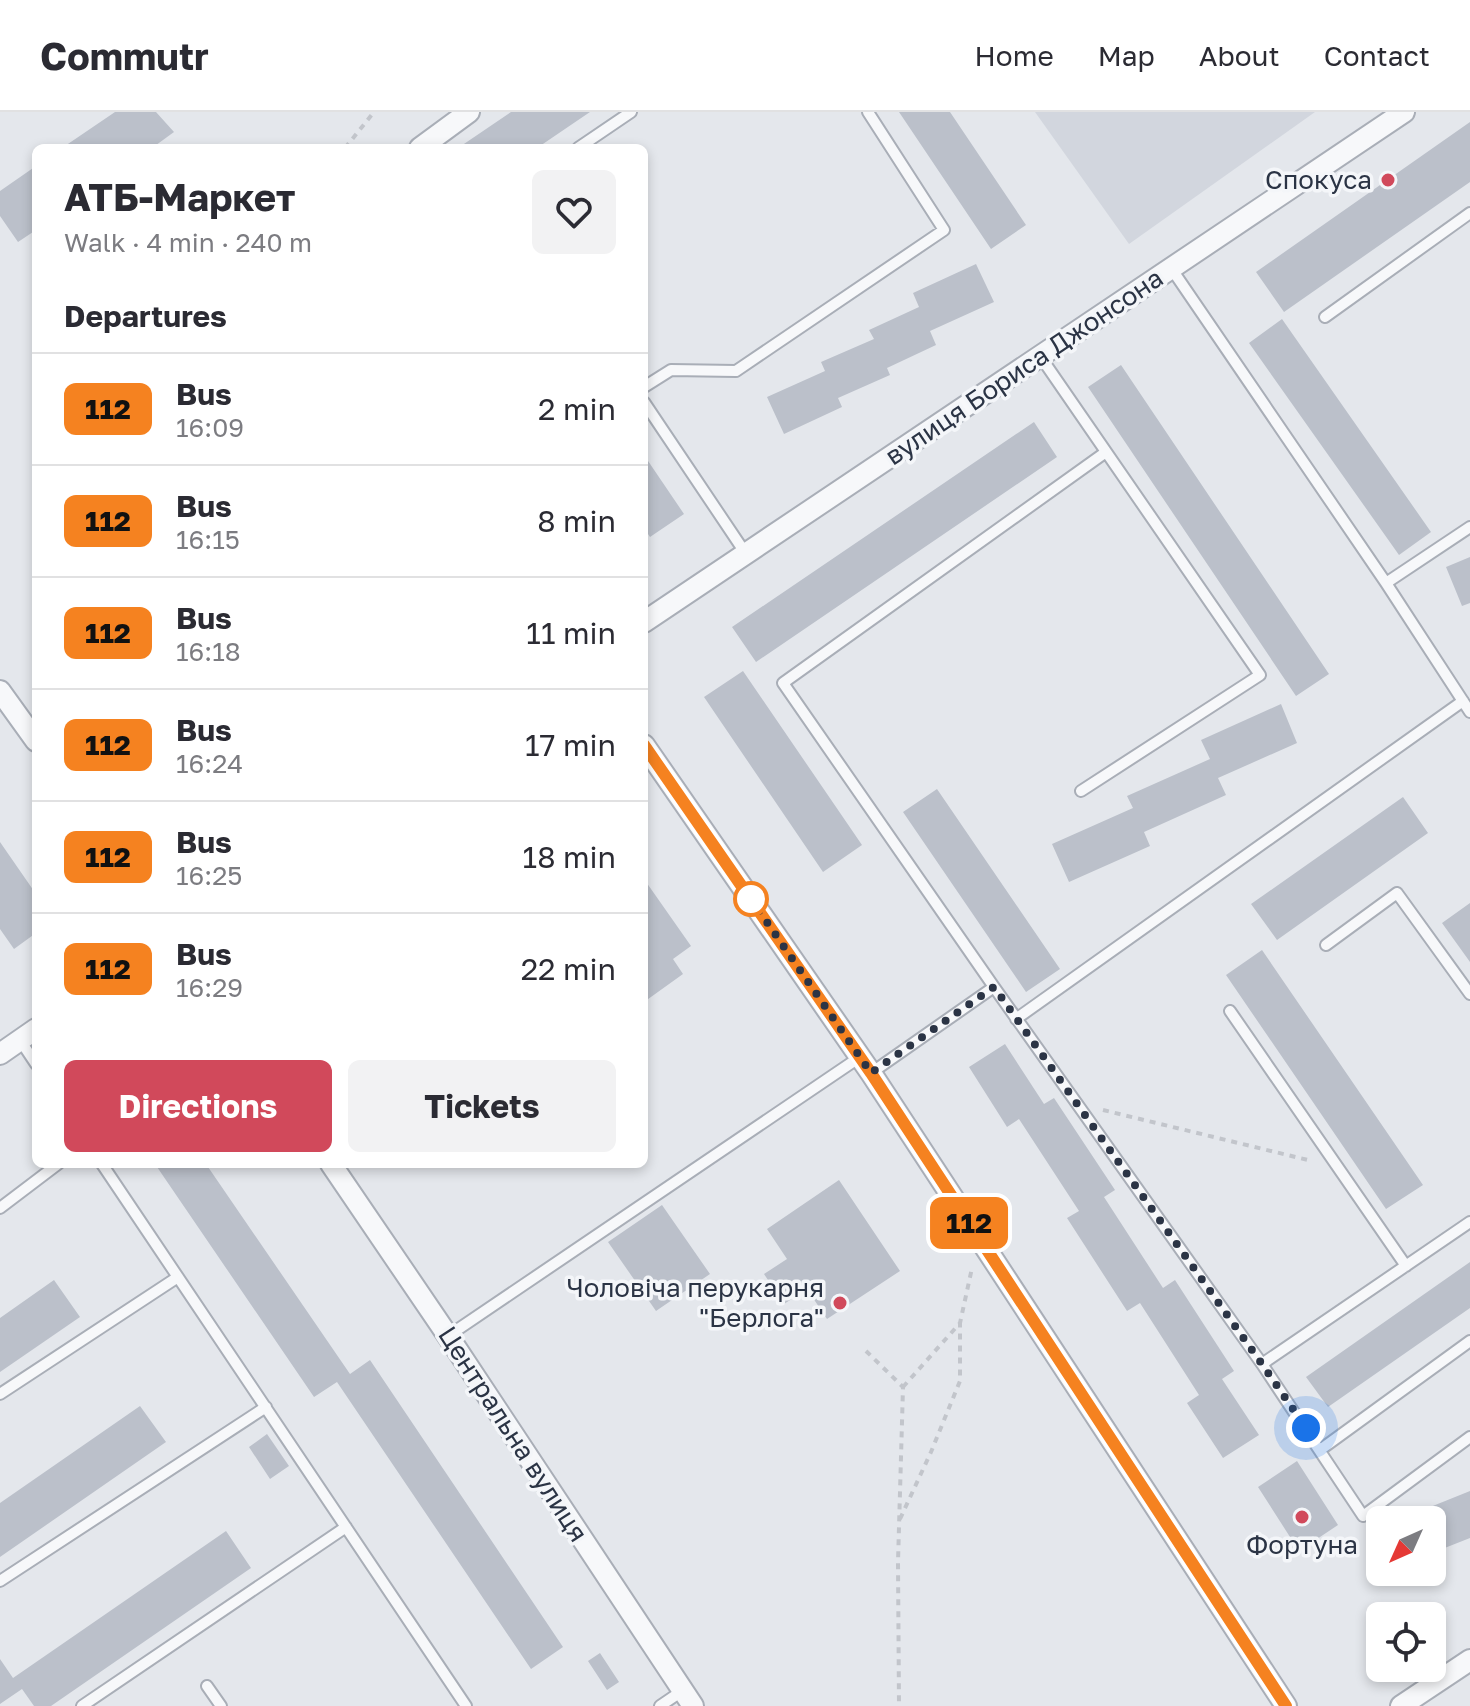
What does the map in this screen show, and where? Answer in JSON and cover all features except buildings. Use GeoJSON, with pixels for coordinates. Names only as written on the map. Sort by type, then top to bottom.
{"type":"FeatureCollection","features":[{"type":"Feature","properties":{"kind":"street"},"geometry":{"type":"LineString","coordinates":[[425,144],[469,112]]}},
{"type":"Feature","properties":{"kind":"street","name":"вулиця Бориса Джонсона"},"geometry":{"type":"LineString","coordinates":[[648,619],[1404,112]]}},
{"type":"Feature","properties":{"kind":"street"},"geometry":{"type":"LineString","coordinates":[[0,691],[32,735]]}},
{"type":"Feature","properties":{"kind":"street"},"geometry":{"type":"LineString","coordinates":[[648,751],[866,1065],[1286,1706]]}},
{"type":"Feature","properties":{"kind":"street"},"geometry":{"type":"LineString","coordinates":[[0,1054],[28,1035]]}},
{"type":"Feature","properties":{"kind":"street","name":"Центральна вулиця"},"geometry":{"type":"LineString","coordinates":[[334,1168],[687,1698]]}},
{"type":"Feature","properties":{"kind":"street"},"geometry":{"type":"LineString","coordinates":[[1401,1706],[1470,1660]]}},
{"type":"Feature","properties":{"kind":"lane"},"geometry":{"type":"LineString","coordinates":[[584,144],[631,112]]}},
{"type":"Feature","properties":{"kind":"lane"},"geometry":{"type":"LineString","coordinates":[[648,384],[671,370],[736,371],[944,230],[868,112]]}},
{"type":"Feature","properties":{"kind":"lane"},"geometry":{"type":"LineString","coordinates":[[1325,317],[1470,213]]}},
{"type":"Feature","properties":{"kind":"lane"},"geometry":{"type":"LineString","coordinates":[[1171,268],[1470,712]]}},
{"type":"Feature","properties":{"kind":"lane"},"geometry":{"type":"LineString","coordinates":[[1040,356],[1260,675],[1081,791]]}},
{"type":"Feature","properties":{"kind":"lane"},"geometry":{"type":"LineString","coordinates":[[648,408],[746,554]]}},
{"type":"Feature","properties":{"kind":"lane"},"geometry":{"type":"LineString","coordinates":[[1106,452],[783,683],[1016,1019],[1262,1364],[1363,1516],[1470,1437]]}},
{"type":"Feature","properties":{"kind":"lane"},"geometry":{"type":"LineString","coordinates":[[1386,583],[1470,527]]}},
{"type":"Feature","properties":{"kind":"lane"},"geometry":{"type":"LineString","coordinates":[[1016,1019],[1463,701]]}},
{"type":"Feature","properties":{"kind":"lane"},"geometry":{"type":"LineString","coordinates":[[1326,945],[1397,893],[1470,994]]}},
{"type":"Feature","properties":{"kind":"lane"},"geometry":{"type":"LineString","coordinates":[[448,1336],[866,1065],[994,987]]}},
{"type":"Feature","properties":{"kind":"lane"},"geometry":{"type":"LineString","coordinates":[[1230,1011],[1406,1266]]}},
{"type":"Feature","properties":{"kind":"lane"},"geometry":{"type":"LineString","coordinates":[[0,1208],[53,1168]]}},
{"type":"Feature","properties":{"kind":"lane"},"geometry":{"type":"LineString","coordinates":[[105,1168],[466,1706]]}},
{"type":"Feature","properties":{"kind":"lane"},"geometry":{"type":"LineString","coordinates":[[1262,1364],[1470,1222]]}},
{"type":"Feature","properties":{"kind":"lane"},"geometry":{"type":"LineString","coordinates":[[0,1394],[178,1277]]}},
{"type":"Feature","properties":{"kind":"lane"},"geometry":{"type":"LineString","coordinates":[[1320,1450],[1470,1341]]}},
{"type":"Feature","properties":{"kind":"lane"},"geometry":{"type":"LineString","coordinates":[[0,1581],[266,1407]]}},
{"type":"Feature","properties":{"kind":"lane"},"geometry":{"type":"LineString","coordinates":[[82,1706],[346,1527]]}},
{"type":"Feature","properties":{"kind":"lane"},"geometry":{"type":"LineString","coordinates":[[207,1686],[221,1706]]}},
{"type":"Feature","properties":{"kind":"lane"},"geometry":{"type":"LineString","coordinates":[[660,1706],[687,1698]]}},
{"type":"Feature","properties":{"kind":"path"},"geometry":{"type":"LineString","coordinates":[[348,144],[374,112]]}},
{"type":"Feature","properties":{"kind":"path"},"geometry":{"type":"LineString","coordinates":[[1076,1103],[1338,1168]]}},
{"type":"Feature","properties":{"kind":"path"},"geometry":{"type":"LineString","coordinates":[[899,1521],[960,1381],[960,1323],[979,1237]]}},
{"type":"Feature","properties":{"kind":"path"},"geometry":{"type":"LineString","coordinates":[[899,1706],[903,1387],[960,1323]]}},
{"type":"Feature","properties":{"kind":"path"},"geometry":{"type":"LineString","coordinates":[[866,1351],[903,1387]]}},
{"type":"Feature","properties":{"kind":"shaded area"},"geometry":{"type":"Polygon","coordinates":[[[1035,112],[1315,112],[1129,244],[1035,112]]]}},
{"type":"Feature","properties":{"kind":"bus line","name":"112"},"geometry":{"type":"LineString","coordinates":[[648,751],[871,1073],[1286,1706]]}},
{"type":"Feature","properties":{"kind":"place","name":"Спокуса"},"geometry":{"type":"Point","coordinates":[1388,180]}},
{"type":"Feature","properties":{"kind":"place","name":"Чоловіча перукарня \"Берлога\""},"geometry":{"type":"Point","coordinates":[840,1303]}},
{"type":"Feature","properties":{"kind":"place","name":"Фортуна"},"geometry":{"type":"Point","coordinates":[1302,1517]}},
{"type":"Feature","properties":{"kind":"route"},"geometry":{"type":"LineString","coordinates":[[751,899],[871,1073],[994,987],[1306,1428]]}}]}
